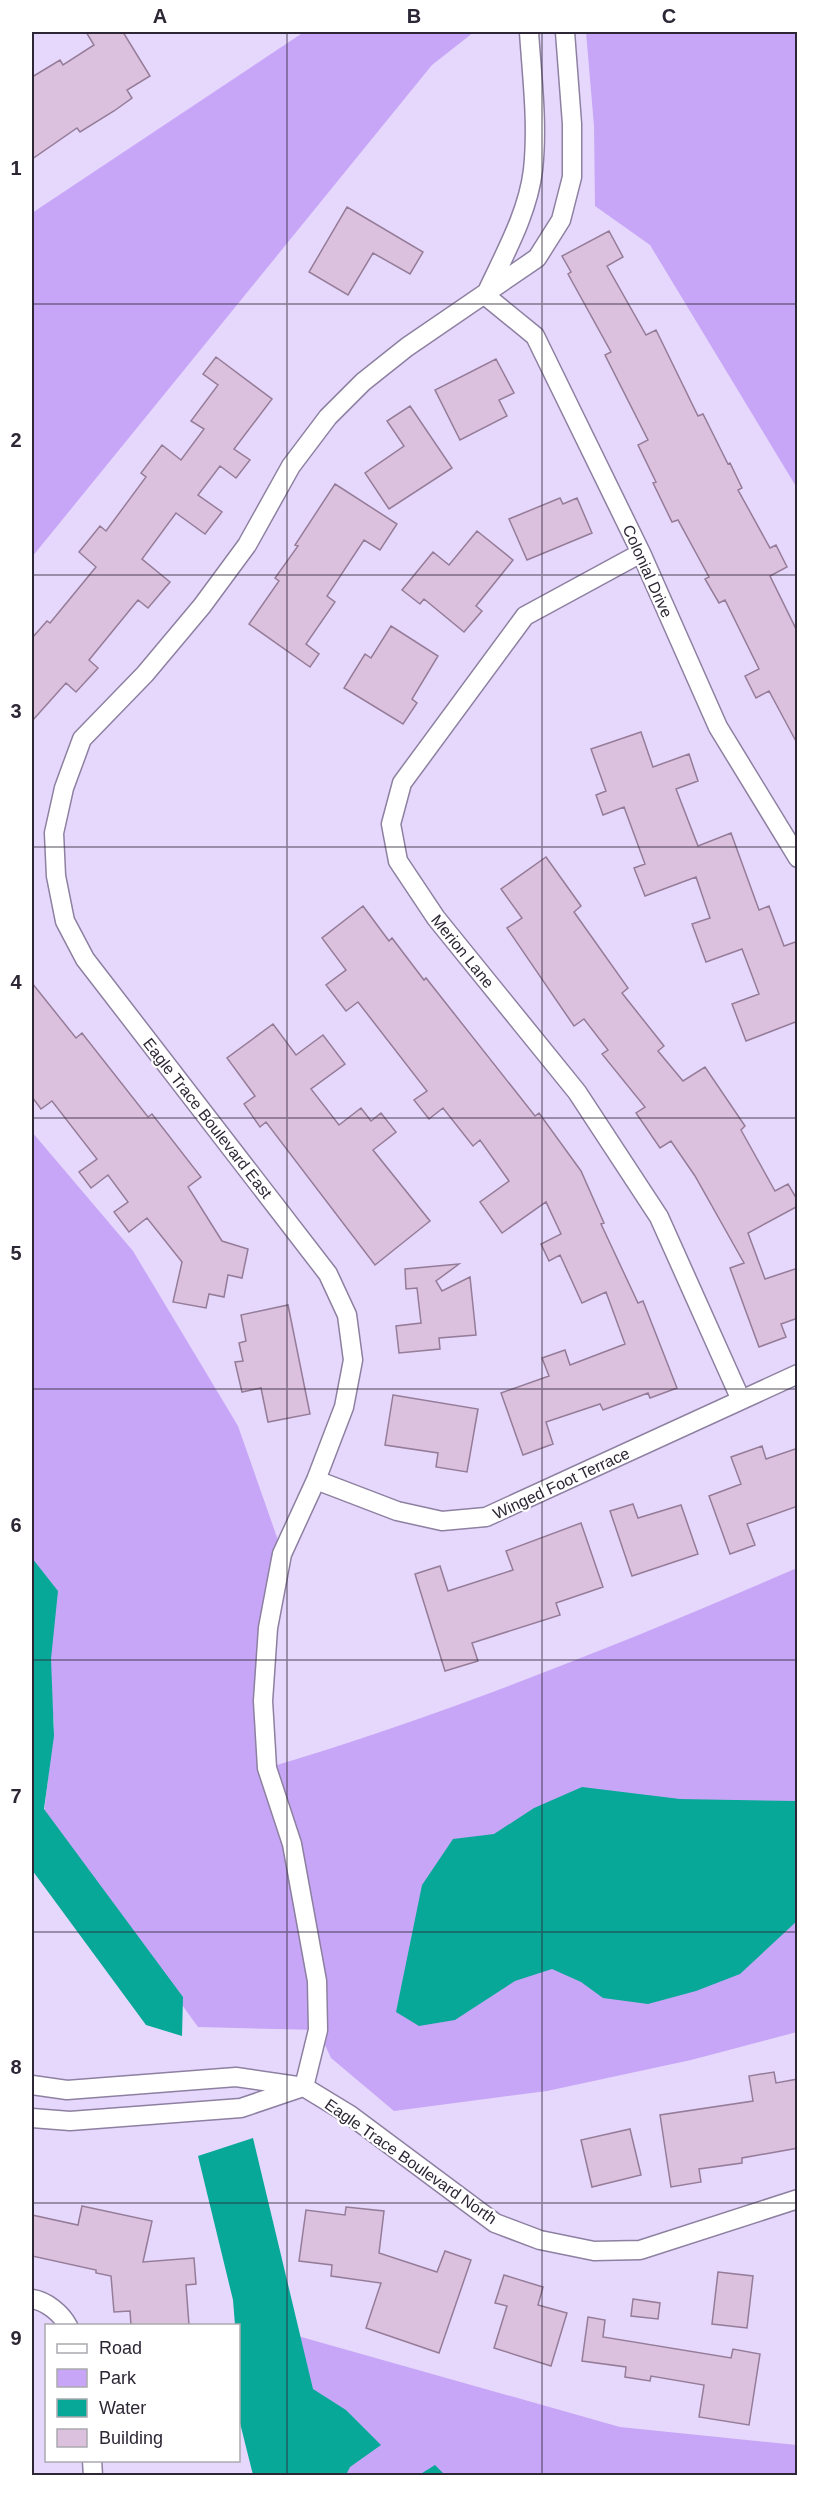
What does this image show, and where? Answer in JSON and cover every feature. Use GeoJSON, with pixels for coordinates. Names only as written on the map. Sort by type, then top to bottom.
{"type":"FeatureCollection","features":[{"type":"Feature","properties":{"kind":"street"},"geometry":{"type":"LineString","coordinates":[[486,296],[524,207],[533,170],[535,121],[529,32]]}},
{"type":"Feature","properties":{"kind":"street","name":"Eagle Trace Boulevard East"},"geometry":{"type":"LineString","coordinates":[[304,2087],[318,2030],[317,1981],[292,1844],[267,1768],[263,1701],[268,1628],[282,1554],[316,1480],[344,1407],[353,1360],[347,1315],[328,1274],[85,959],[65,921],[56,876],[54,833],[64,788],[82,739],[145,674],[202,606],[247,545],[291,466],[328,417],[363,382],[407,347],[486,296],[537,258],[561,220],[572,177],[572,124],[565,32]]}},
{"type":"Feature","properties":{"kind":"street","name":"Colonial Drive"},"geometry":{"type":"LineString","coordinates":[[486,296],[535,336],[641,553],[718,727],[798,858]]}},
{"type":"Feature","properties":{"kind":"street","name":"Merion Lane"},"geometry":{"type":"LineString","coordinates":[[641,553],[525,616],[402,783],[391,824],[398,861],[436,918],[577,1092],[659,1217],[741,1400]]}},
{"type":"Feature","properties":{"kind":"street","name":"Winged Foot Terrace"},"geometry":{"type":"LineString","coordinates":[[316,1480],[397,1511],[442,1521],[486,1517],[798,1374]]}},
{"type":"Feature","properties":{"kind":"street","name":"Eagle Trace Boulevard North"},"geometry":{"type":"LineString","coordinates":[[32,2085],[67,2090],[236,2077],[304,2087],[350,2115],[495,2223],[540,2240],[594,2251],[640,2250],[798,2199]]}},
{"type":"Feature","properties":{"kind":"street"},"geometry":{"type":"LineString","coordinates":[[32,2118],[70,2121],[241,2108],[304,2087]]}},
{"type":"Feature","properties":{"kind":"street"},"geometry":{"type":"LineString","coordinates":[[32,2299],[39,2300],[63,2317],[67,2324]]}},
{"type":"Feature","properties":{"kind":"green space"},"geometry":{"type":"Polygon","coordinates":[[[304,32],[474,32],[432,65],[32,557],[32,213],[304,32]]]}},
{"type":"Feature","properties":{"kind":"green space"},"geometry":{"type":"Polygon","coordinates":[[[586,32],[797,32],[797,488],[650,245],[595,206],[594,126],[586,32]]]}},
{"type":"Feature","properties":{"kind":"green space"},"geometry":{"type":"Polygon","coordinates":[[[32,1132],[133,1251],[238,1426],[279,1543],[267,1768],[469,1701],[601,1650],[797,1568],[797,2032],[691,2060],[547,2091],[394,2111],[331,2058],[318,2030],[198,2027],[44,1814],[54,1725],[47,1651],[32,1575],[32,1132]]]}},
{"type":"Feature","properties":{"kind":"green space"},"geometry":{"type":"Polygon","coordinates":[[[273,2329],[620,2427],[797,2445],[797,2475],[292,2475],[273,2329]]]}},
{"type":"Feature","properties":{"kind":"water"},"geometry":{"type":"Polygon","coordinates":[[[32,1558],[58,1591],[51,1659],[54,1736],[44,1809],[183,1997],[182,2036],[146,2025],[32,1870],[32,1558]]]}},
{"type":"Feature","properties":{"kind":"water"},"geometry":{"type":"Polygon","coordinates":[[[582,1787],[680,1799],[797,1801],[797,1921],[740,1974],[696,1991],[648,2004],[603,1998],[581,1982],[552,1969],[515,1981],[455,2020],[419,2026],[396,2012],[422,1885],[453,1839],[494,1834],[534,1808],[582,1787]]]}},
{"type":"Feature","properties":{"kind":"water"},"geometry":{"type":"Polygon","coordinates":[[[253,2138],[313,2389],[346,2410],[381,2445],[350,2467],[346,2475],[253,2475],[240,2423],[240,2324],[235,2324],[233,2300],[198,2156],[253,2138]]]}},
{"type":"Feature","properties":{"kind":"water"},"geometry":{"type":"Polygon","coordinates":[[[435,2465],[445,2475],[419,2475],[435,2465]]]}},
{"type":"Feature","properties":{"kind":"building"},"geometry":{"type":"Polygon","coordinates":[[[86,32],[123,32],[150,76],[127,90],[132,98],[114,111],[80,132],[77,128],[32,159],[32,77],[60,60],[63,65],[94,45],[86,32]]]}},
{"type":"Feature","properties":{"kind":"building"},"geometry":{"type":"Polygon","coordinates":[[[347,207],[423,252],[410,274],[373,253],[348,295],[309,272],[347,207]]]}},
{"type":"Feature","properties":{"kind":"building"},"geometry":{"type":"Polygon","coordinates":[[[609,231],[623,257],[607,266],[646,335],[656,330],[698,416],[703,414],[728,464],[730,463],[742,488],[738,490],[770,548],[776,545],[787,567],[770,576],[798,633],[798,745],[769,691],[756,698],[745,676],[759,669],[725,600],[719,603],[705,579],[709,577],[678,520],[672,522],[653,483],[656,482],[638,445],[648,440],[605,355],[611,352],[568,274],[571,272],[562,256],[609,231]]]}},
{"type":"Feature","properties":{"kind":"building"},"geometry":{"type":"Polygon","coordinates":[[[216,357],[272,399],[234,449],[250,460],[236,478],[220,466],[198,495],[222,512],[205,534],[176,513],[142,559],[170,582],[148,608],[138,600],[89,660],[98,668],[76,692],[66,683],[32,721],[32,638],[47,621],[50,623],[96,567],[79,552],[100,526],[106,531],[146,477],[141,473],[162,445],[181,460],[204,429],[191,421],[218,385],[203,374],[216,357]]]}},
{"type":"Feature","properties":{"kind":"building"},"geometry":{"type":"Polygon","coordinates":[[[496,359],[514,393],[499,400],[507,416],[460,440],[435,390],[496,359]]]}},
{"type":"Feature","properties":{"kind":"building"},"geometry":{"type":"Polygon","coordinates":[[[410,406],[452,468],[389,509],[365,473],[404,446],[387,421],[410,406]]]}},
{"type":"Feature","properties":{"kind":"building"},"geometry":{"type":"Polygon","coordinates":[[[335,484],[397,524],[380,550],[364,540],[327,596],[335,602],[306,644],[319,654],[310,667],[249,624],[279,581],[275,578],[298,546],[295,545],[335,484]]]}},
{"type":"Feature","properties":{"kind":"building"},"geometry":{"type":"Polygon","coordinates":[[[560,498],[563,504],[577,498],[592,533],[527,560],[509,519],[560,498]]]}},
{"type":"Feature","properties":{"kind":"building"},"geometry":{"type":"Polygon","coordinates":[[[477,531],[513,560],[476,606],[482,611],[464,632],[424,599],[420,604],[402,590],[433,552],[449,565],[477,531]]]}},
{"type":"Feature","properties":{"kind":"building"},"geometry":{"type":"Polygon","coordinates":[[[391,626],[438,656],[412,699],[417,703],[403,724],[344,688],[365,654],[371,658],[391,626]]]}},
{"type":"Feature","properties":{"kind":"building"},"geometry":{"type":"Polygon","coordinates":[[[641,732],[653,767],[689,754],[698,781],[676,789],[698,846],[731,833],[759,910],[769,906],[784,946],[798,941],[798,1021],[746,1041],[732,1004],[759,994],[742,949],[706,962],[692,924],[710,918],[696,877],[645,896],[634,868],[645,864],[624,807],[603,815],[596,795],[606,791],[591,749],[641,732]]]}},
{"type":"Feature","properties":{"kind":"building"},"geometry":{"type":"Polygon","coordinates":[[[546,857],[581,906],[574,912],[628,988],[622,993],[664,1046],[658,1051],[683,1081],[705,1067],[745,1126],[741,1130],[775,1191],[788,1184],[798,1201],[798,1206],[748,1233],[765,1279],[798,1268],[798,1318],[781,1324],[786,1337],[759,1347],[730,1268],[744,1263],[695,1176],[671,1141],[660,1148],[636,1113],[645,1107],[602,1054],[608,1050],[584,1019],[574,1026],[507,928],[522,918],[501,889],[546,857]]]}},
{"type":"Feature","properties":{"kind":"building"},"geometry":{"type":"Polygon","coordinates":[[[363,906],[389,941],[392,938],[424,980],[426,978],[535,1116],[539,1113],[581,1171],[604,1223],[601,1224],[638,1303],[643,1301],[677,1388],[650,1398],[648,1393],[603,1410],[600,1404],[546,1422],[553,1444],[523,1455],[501,1393],[549,1376],[542,1358],[565,1350],[570,1365],[625,1344],[606,1292],[582,1303],[560,1255],[549,1261],[541,1244],[561,1234],[546,1202],[502,1233],[480,1202],[509,1181],[480,1140],[473,1146],[443,1108],[429,1119],[414,1100],[427,1091],[358,1002],[346,1011],[326,985],[346,970],[322,938],[363,906]]]}},
{"type":"Feature","properties":{"kind":"building"},"geometry":{"type":"Polygon","coordinates":[[[32,983],[76,1038],[82,1033],[148,1117],[152,1114],[201,1177],[188,1187],[222,1241],[248,1249],[242,1278],[228,1275],[224,1297],[209,1294],[206,1308],[173,1302],[182,1262],[147,1218],[129,1232],[114,1212],[128,1202],[108,1175],[91,1188],[79,1172],[97,1159],[52,1101],[41,1109],[32,1097],[32,983]]]}},
{"type":"Feature","properties":{"kind":"building"},"geometry":{"type":"Polygon","coordinates":[[[273,1024],[296,1055],[323,1035],[345,1064],[311,1089],[339,1125],[361,1108],[371,1121],[381,1113],[396,1132],[373,1150],[430,1221],[375,1265],[266,1122],[260,1127],[244,1104],[255,1096],[227,1058],[273,1024]]]}},
{"type":"Feature","properties":{"kind":"building"},"geometry":{"type":"Polygon","coordinates":[[[459,1264],[436,1281],[442,1291],[470,1277],[476,1335],[439,1338],[440,1349],[399,1353],[396,1326],[421,1323],[417,1288],[406,1289],[405,1269],[459,1264]]]}},
{"type":"Feature","properties":{"kind":"building"},"geometry":{"type":"Polygon","coordinates":[[[288,1305],[310,1414],[268,1422],[261,1388],[242,1392],[235,1362],[243,1361],[239,1343],[246,1341],[241,1315],[288,1305]]]}},
{"type":"Feature","properties":{"kind":"building"},"geometry":{"type":"Polygon","coordinates":[[[393,1395],[478,1409],[467,1472],[436,1467],[438,1453],[385,1445],[393,1395]]]}},
{"type":"Feature","properties":{"kind":"building"},"geometry":{"type":"Polygon","coordinates":[[[762,1446],[766,1459],[798,1448],[798,1506],[747,1524],[755,1545],[730,1554],[709,1496],[741,1484],[731,1457],[762,1446]]]}},
{"type":"Feature","properties":{"kind":"building"},"geometry":{"type":"Polygon","coordinates":[[[633,1504],[638,1518],[681,1505],[698,1554],[632,1576],[610,1511],[633,1504]]]}},
{"type":"Feature","properties":{"kind":"building"},"geometry":{"type":"Polygon","coordinates":[[[581,1523],[603,1587],[556,1603],[560,1615],[472,1643],[478,1661],[445,1671],[415,1574],[440,1566],[448,1591],[513,1570],[506,1551],[581,1523]]]}},
{"type":"Feature","properties":{"kind":"building"},"geometry":{"type":"Polygon","coordinates":[[[774,2072],[776,2083],[798,2079],[798,2148],[742,2158],[742,2163],[699,2169],[701,2182],[671,2187],[660,2115],[753,2101],[749,2076],[774,2072]]]}},
{"type":"Feature","properties":{"kind":"building"},"geometry":{"type":"Polygon","coordinates":[[[630,2129],[641,2175],[592,2187],[581,2140],[630,2129]]]}},
{"type":"Feature","properties":{"kind":"building"},"geometry":{"type":"Polygon","coordinates":[[[82,2206],[152,2221],[143,2262],[194,2258],[196,2284],[186,2285],[189,2324],[131,2324],[130,2311],[114,2312],[111,2276],[96,2273],[96,2270],[32,2256],[32,2215],[78,2225],[82,2206]]]}},
{"type":"Feature","properties":{"kind":"building"},"geometry":{"type":"Polygon","coordinates":[[[346,2207],[384,2211],[379,2253],[437,2272],[445,2251],[471,2260],[439,2353],[366,2328],[381,2283],[331,2276],[332,2265],[299,2261],[306,2210],[345,2215],[346,2207]]]}},
{"type":"Feature","properties":{"kind":"building"},"geometry":{"type":"Polygon","coordinates":[[[718,2272],[753,2276],[747,2328],[712,2324],[718,2272]]]}},
{"type":"Feature","properties":{"kind":"building"},"geometry":{"type":"Polygon","coordinates":[[[504,2275],[543,2287],[538,2305],[567,2313],[551,2366],[494,2348],[507,2306],[495,2303],[504,2275]]]}},
{"type":"Feature","properties":{"kind":"building"},"geometry":{"type":"Polygon","coordinates":[[[633,2299],[660,2303],[658,2319],[631,2316],[633,2299]]]}},
{"type":"Feature","properties":{"kind":"building"},"geometry":{"type":"Polygon","coordinates":[[[588,2317],[605,2320],[603,2337],[731,2358],[733,2349],[760,2354],[749,2425],[699,2417],[704,2385],[651,2376],[650,2381],[625,2377],[626,2367],[582,2361],[588,2317]]]}}]}
